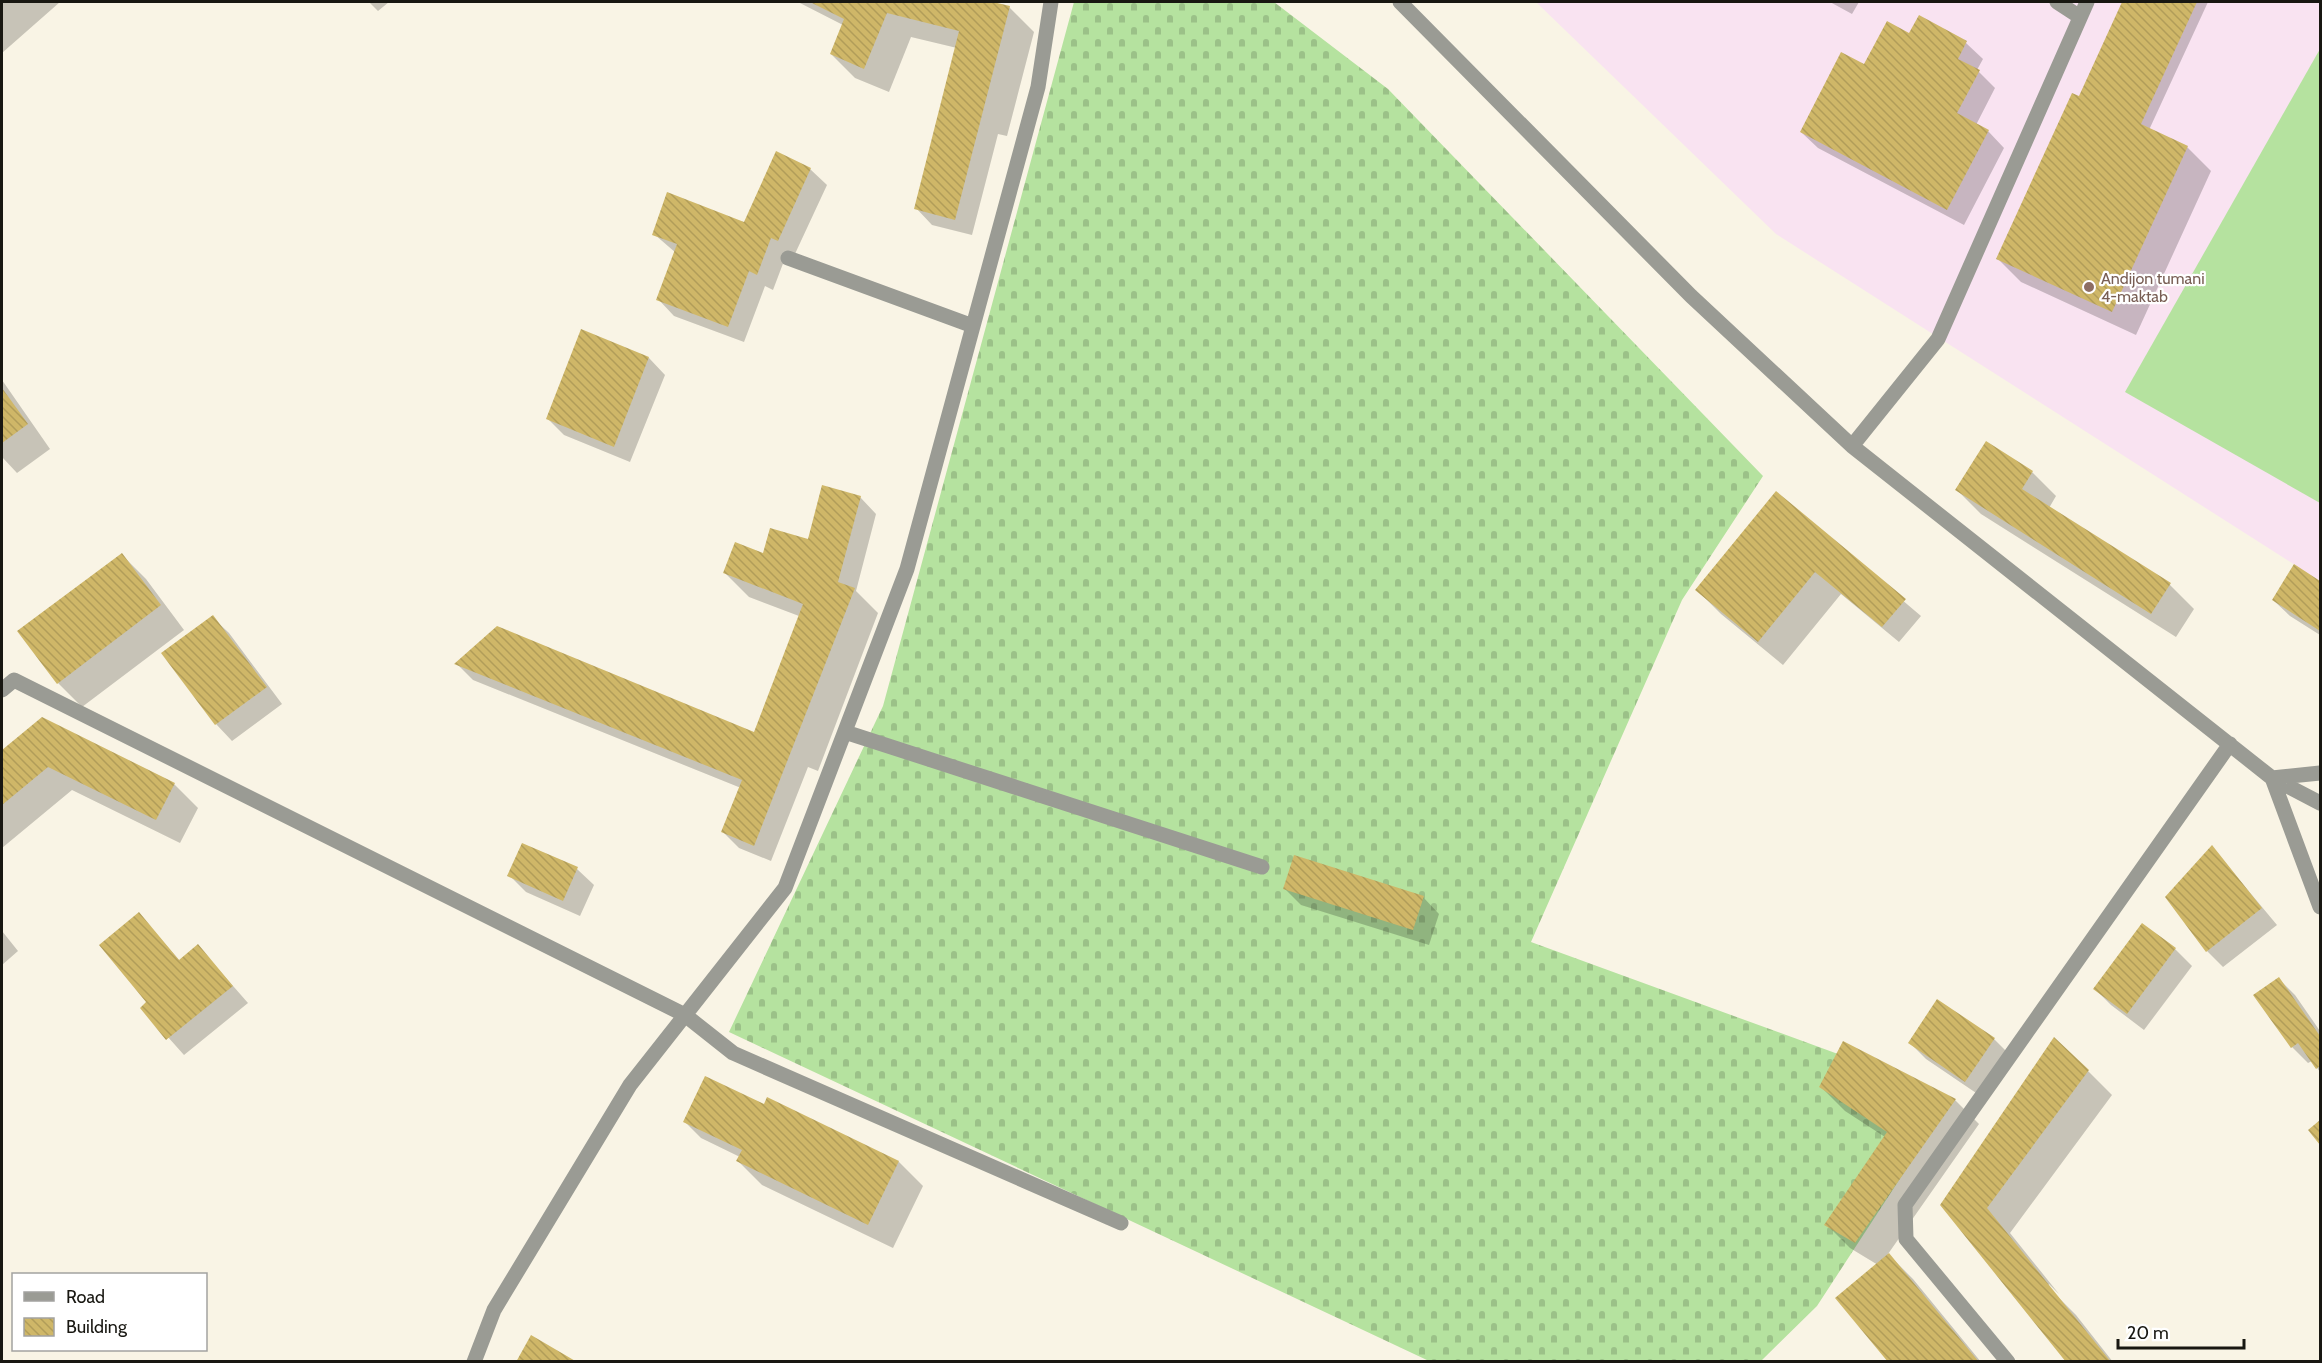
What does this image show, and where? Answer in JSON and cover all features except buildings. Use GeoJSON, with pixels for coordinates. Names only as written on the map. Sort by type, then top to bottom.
{"type":"FeatureCollection","features":[{"type":"Feature","properties":{"kind":"street"},"geometry":{"type":"LineString","coordinates":[[474,1362],[494,1310],[630,1085],[785,888],[907,569],[1038,87],[1052,2]]}},
{"type":"Feature","properties":{"kind":"street"},"geometry":{"type":"LineString","coordinates":[[1400,2],[1691,296],[1852,446],[2272,778],[2320,803]]}},
{"type":"Feature","properties":{"kind":"street"},"geometry":{"type":"LineString","coordinates":[[2057,2],[2080,17]]}},
{"type":"Feature","properties":{"kind":"street"},"geometry":{"type":"LineString","coordinates":[[1852,446],[1938,339],[2087,2]]}},
{"type":"Feature","properties":{"kind":"street"},"geometry":{"type":"LineString","coordinates":[[788,258],[973,326]]}},
{"type":"Feature","properties":{"kind":"street"},"geometry":{"type":"LineString","coordinates":[[2,690],[14,680],[685,1015],[733,1053],[1121,1223]]}},
{"type":"Feature","properties":{"kind":"street"},"geometry":{"type":"LineString","coordinates":[[845,732],[1262,867]]}},
{"type":"Feature","properties":{"kind":"street"},"geometry":{"type":"LineString","coordinates":[[2008,1362],[1906,1239],[1905,1205],[2230,744]]}},
{"type":"Feature","properties":{"kind":"street"},"geometry":{"type":"LineString","coordinates":[[2272,778],[2320,772]]}},
{"type":"Feature","properties":{"kind":"street"},"geometry":{"type":"LineString","coordinates":[[2272,778],[2320,907]]}},
{"type":"Feature","properties":{"kind":"shaded area","name":"Andijon tumani 4-maktab"},"geometry":{"type":"Polygon","coordinates":[[[1536,2],[2320,2],[2320,581],[1776,234],[1536,2]]]}},
{"type":"Feature","properties":{"kind":"green space"},"geometry":{"type":"Polygon","coordinates":[[[1074,2],[1274,2],[1388,89],[1763,476],[1682,600],[1531,942],[1838,1054],[1946,1108],[1817,1306],[1761,1361],[1429,1361],[729,1032],[883,706],[1074,2]]]}},
{"type":"Feature","properties":{"kind":"green space"},"geometry":{"type":"Polygon","coordinates":[[[2320,49],[2320,503],[2125,392],[2320,49]]]}},
{"type":"Feature","properties":{"kind":"place","name":"Andijon tumani 4-maktab"},"geometry":{"type":"Point","coordinates":[2089,287]}}]}
